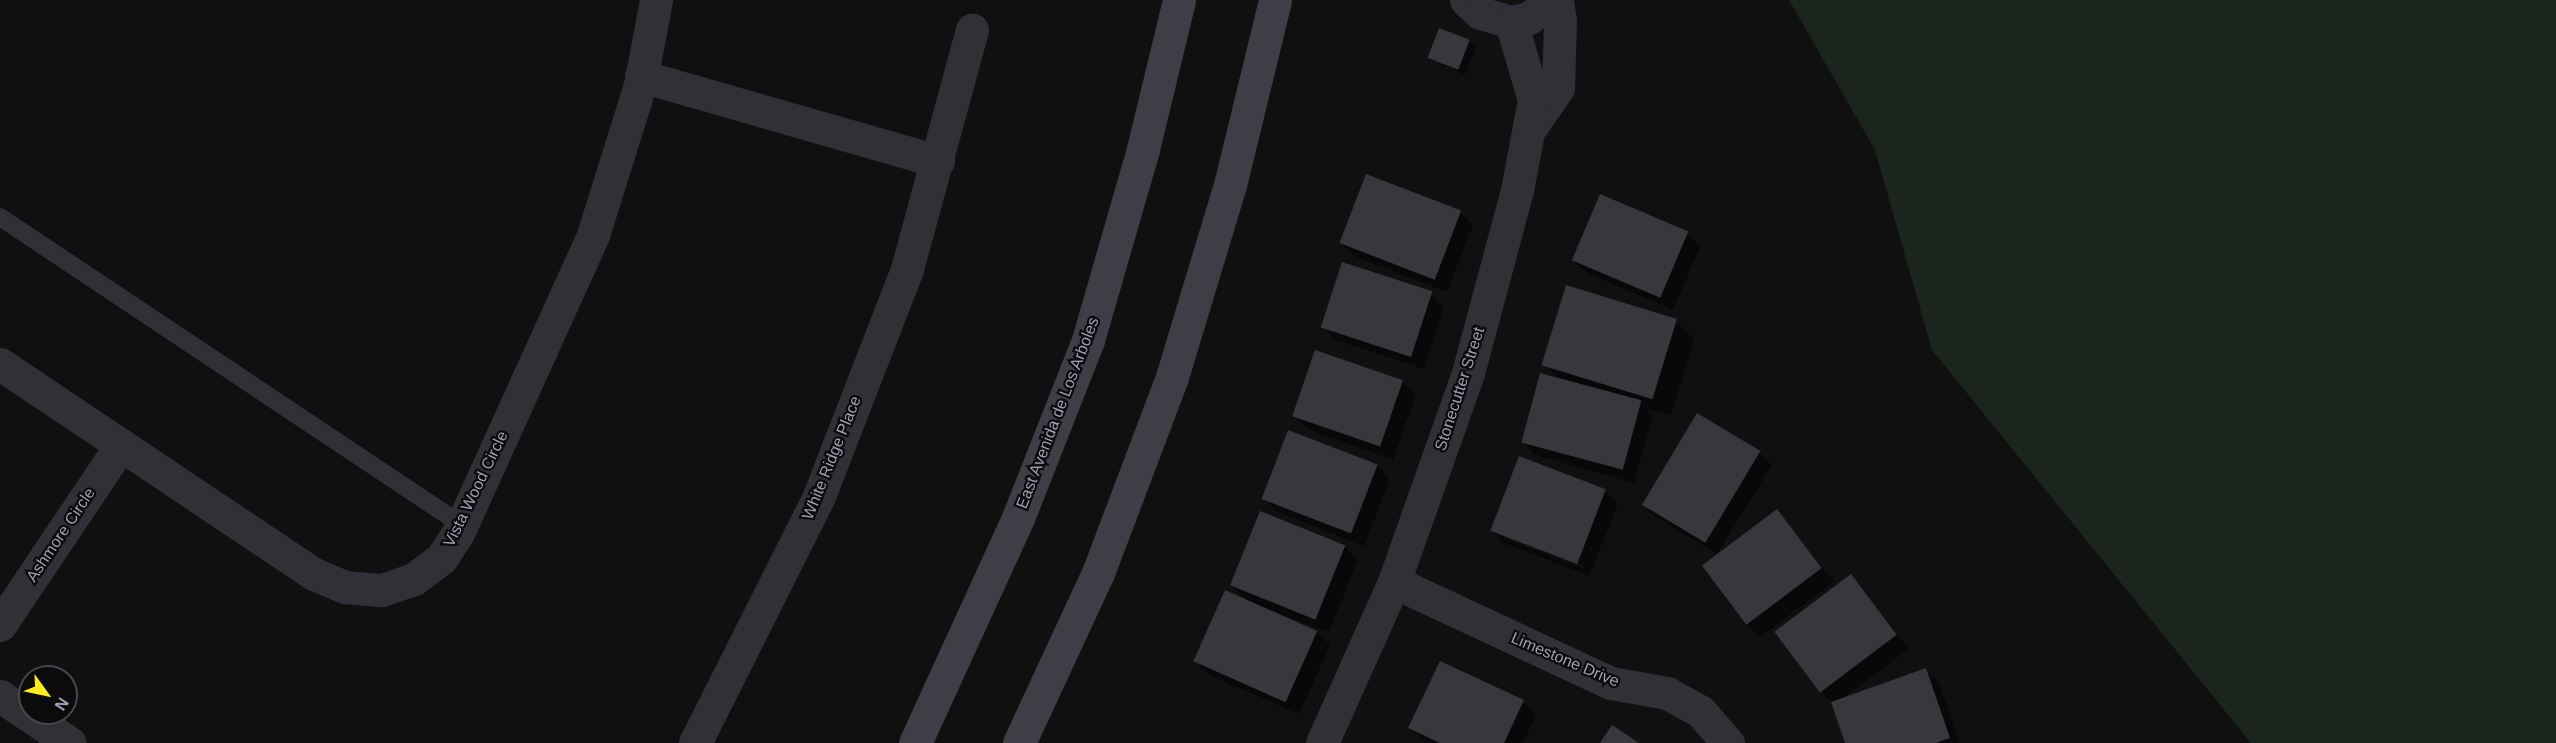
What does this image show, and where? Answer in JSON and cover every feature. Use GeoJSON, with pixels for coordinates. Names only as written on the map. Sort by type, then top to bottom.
{"type":"FeatureCollection","features":[{"type":"Feature","properties":{"kind":"main road","name":"East Avenida de Los Arboles"},"geometry":{"type":"LineString","coordinates":[[915,743],[1018,518],[1088,340],[1143,149],[1179,0]]}},
{"type":"Feature","properties":{"kind":"main road"},"geometry":{"type":"LineString","coordinates":[[1018,743],[1098,573],[1172,377],[1230,185],[1275,0]]}},
{"type":"Feature","properties":{"kind":"street","name":"Vista Wood Circle"},"geometry":{"type":"LineString","coordinates":[[0,363],[314,574],[345,587],[382,590],[414,579],[441,559],[462,525],[593,235],[641,76],[656,0]]}},
{"type":"Feature","properties":{"kind":"street"},"geometry":{"type":"LineString","coordinates":[[1466,0],[1487,17],[1511,22],[1529,18],[1552,0]]}},
{"type":"Feature","properties":{"kind":"street"},"geometry":{"type":"LineString","coordinates":[[1531,127],[1558,88],[1560,21],[1557,0]]}},
{"type":"Feature","properties":{"kind":"street","name":"Stonecutter Street"},"geometry":{"type":"LineString","coordinates":[[1322,743],[1394,582],[1468,373],[1531,127],[1534,100],[1511,22]]}},
{"type":"Feature","properties":{"kind":"street","name":"White Ridge Place"},"geometry":{"type":"LineString","coordinates":[[695,743],[819,496],[907,269],[972,30]]}},
{"type":"Feature","properties":{"kind":"street"},"geometry":{"type":"LineString","coordinates":[[641,76],[938,161]]}},
{"type":"Feature","properties":{"kind":"street","name":"Ashmore Circle"},"geometry":{"type":"LineString","coordinates":[[0,625],[121,445]]}},
{"type":"Feature","properties":{"kind":"street","name":"Limestone Drive"},"geometry":{"type":"LineString","coordinates":[[1394,582],[1611,684],[1667,693],[1700,711],[1728,743]]}},
{"type":"Feature","properties":{"kind":"street"},"geometry":{"type":"LineString","coordinates":[[0,696],[70,743]]}},
{"type":"Feature","properties":{"kind":"lane"},"geometry":{"type":"LineString","coordinates":[[0,217],[462,525]]}},
{"type":"Feature","properties":{"kind":"shaded area"},"geometry":{"type":"Polygon","coordinates":[[[1789,0],[2556,0],[2556,743],[2251,743],[1932,350],[1875,150],[1789,0]]]}},
{"type":"Feature","properties":{"kind":"building"},"geometry":{"type":"Polygon","coordinates":[[[1439,28],[1470,40],[1458,70],[1428,58],[1439,28]]]}},
{"type":"Feature","properties":{"kind":"building"},"geometry":{"type":"Polygon","coordinates":[[[1366,174],[1461,211],[1435,280],[1339,243],[1366,174]]]}},
{"type":"Feature","properties":{"kind":"building"},"geometry":{"type":"Polygon","coordinates":[[[1600,194],[1688,232],[1660,298],[1572,260],[1600,194]]]}},
{"type":"Feature","properties":{"kind":"building"},"geometry":{"type":"Polygon","coordinates":[[[1342,262],[1432,291],[1411,357],[1321,328],[1342,262]]]}},
{"type":"Feature","properties":{"kind":"building"},"geometry":{"type":"Polygon","coordinates":[[[1566,285],[1677,319],[1652,399],[1541,365],[1566,285]]]}},
{"type":"Feature","properties":{"kind":"building"},"geometry":{"type":"Polygon","coordinates":[[[1315,350],[1403,380],[1380,446],[1292,416],[1315,350]]]}},
{"type":"Feature","properties":{"kind":"building"},"geometry":{"type":"Polygon","coordinates":[[[1540,373],[1641,400],[1623,470],[1521,443],[1540,373]]]}},
{"type":"Feature","properties":{"kind":"building"},"geometry":{"type":"Polygon","coordinates":[[[1697,413],[1760,451],[1705,543],[1642,505],[1697,413]]]}},
{"type":"Feature","properties":{"kind":"building"},"geometry":{"type":"Polygon","coordinates":[[[1288,430],[1378,464],[1351,533],[1261,499],[1288,430]]]}},
{"type":"Feature","properties":{"kind":"building"},"geometry":{"type":"Polygon","coordinates":[[[1519,456],[1606,489],[1577,564],[1490,531],[1519,456]]]}},
{"type":"Feature","properties":{"kind":"building"},"geometry":{"type":"Polygon","coordinates":[[[1777,509],[1822,568],[1746,625],[1702,566],[1777,509]]]}},
{"type":"Feature","properties":{"kind":"building"},"geometry":{"type":"Polygon","coordinates":[[[1260,511],[1345,545],[1315,620],[1230,585],[1260,511]]]}},
{"type":"Feature","properties":{"kind":"building"},"geometry":{"type":"Polygon","coordinates":[[[1851,574],[1897,635],[1820,692],[1774,632],[1851,574]]]}},
{"type":"Feature","properties":{"kind":"building"},"geometry":{"type":"Polygon","coordinates":[[[1225,590],[1317,631],[1286,702],[1193,661],[1225,590]]]}},
{"type":"Feature","properties":{"kind":"building"},"geometry":{"type":"Polygon","coordinates":[[[1440,661],[1524,700],[1504,743],[1440,743],[1408,728],[1440,661]]]}},
{"type":"Feature","properties":{"kind":"building"},"geometry":{"type":"Polygon","coordinates":[[[1926,668],[1950,738],[1936,743],[1845,743],[1831,702],[1926,668]]]}},
{"type":"Feature","properties":{"kind":"building"},"geometry":{"type":"Polygon","coordinates":[[[1612,725],[1639,743],[1600,743],[1612,725]]]}}]}
